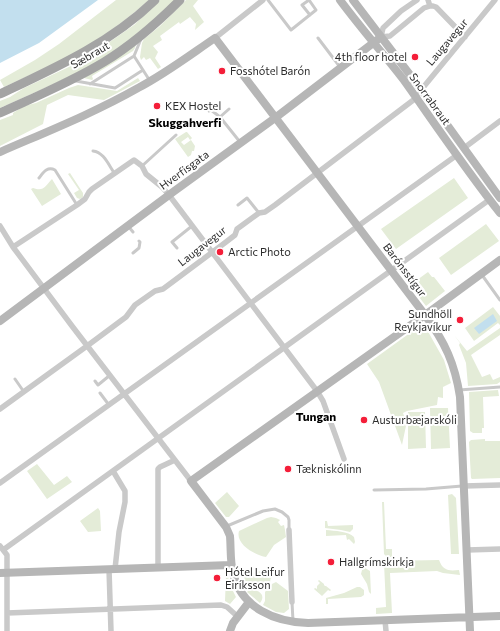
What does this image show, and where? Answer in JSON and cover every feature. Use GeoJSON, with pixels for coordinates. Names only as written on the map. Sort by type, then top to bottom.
{"type":"FeatureCollection","features":[{"type":"Feature","properties":{"kind":"main road","name":"Sæbraut"},"geometry":{"type":"LineString","coordinates":[[0,94],[75,58],[125,26],[155,0]]}},
{"type":"Feature","properties":{"kind":"main road","name":"Sæbraut"},"geometry":{"type":"LineString","coordinates":[[0,113],[82,75],[105,61],[143,34],[180,0]]}},
{"type":"Feature","properties":{"kind":"street"},"geometry":{"type":"LineString","coordinates":[[0,152],[104,106],[150,81],[215,38],[263,0]]}},
{"type":"Feature","properties":{"kind":"street","name":"Snorrabraut"},"geometry":{"type":"LineString","coordinates":[[340,0],[416,98],[456,155],[500,213]]}},
{"type":"Feature","properties":{"kind":"street","name":"Snorrabraut"},"geometry":{"type":"LineString","coordinates":[[353,0],[499,195]]}},
{"type":"Feature","properties":{"kind":"street","name":"Hverfisgata"},"geometry":{"type":"LineString","coordinates":[[381,37],[383,28],[401,11],[417,0]]}},
{"type":"Feature","properties":{"kind":"street"},"geometry":{"type":"LineString","coordinates":[[495,0],[500,6]]}},
{"type":"Feature","properties":{"kind":"street","name":"Laugavegur"},"geometry":{"type":"LineString","coordinates":[[0,409],[126,317],[134,306],[155,291],[163,289],[235,235],[237,230],[259,213],[266,212],[421,95],[495,0]]}},
{"type":"Feature","properties":{"kind":"street"},"geometry":{"type":"LineString","coordinates":[[429,3],[436,7],[466,36]]}},
{"type":"Feature","properties":{"kind":"street","name":"Hverfisgata"},"geometry":{"type":"LineString","coordinates":[[0,321],[44,288],[130,229],[169,195],[275,118],[381,37],[390,36],[429,3]]}},
{"type":"Feature","properties":{"kind":"street","name":"Barónsstígur"},"geometry":{"type":"LineString","coordinates":[[215,38],[425,315],[446,348],[453,366],[459,390],[461,413],[470,631]]}},
{"type":"Feature","properties":{"kind":"street"},"geometry":{"type":"LineString","coordinates":[[464,148],[500,122]]}},
{"type":"Feature","properties":{"kind":"street"},"geometry":{"type":"LineString","coordinates":[[0,483],[251,304],[456,155]]}},
{"type":"Feature","properties":{"kind":"street"},"geometry":{"type":"LineString","coordinates":[[13,247],[77,205],[85,199],[92,189],[134,160],[142,166],[146,174],[169,195],[317,391],[323,401],[344,459]]}},
{"type":"Feature","properties":{"kind":"street"},"geometry":{"type":"LineString","coordinates":[[7,631],[4,573],[7,555],[2,548],[113,471],[489,200]]}},
{"type":"Feature","properties":{"kind":"street"},"geometry":{"type":"LineString","coordinates":[[0,226],[13,247],[109,376],[226,527],[230,536],[231,565],[233,575],[242,595],[249,602],[258,609],[282,620],[308,623],[500,616]]}},
{"type":"Feature","properties":{"kind":"street"},"geometry":{"type":"LineString","coordinates":[[191,481],[500,260]]}},
{"type":"Feature","properties":{"kind":"street"},"geometry":{"type":"LineString","coordinates":[[158,567],[158,469],[160,466],[175,460]]}},
{"type":"Feature","properties":{"kind":"street"},"geometry":{"type":"LineString","coordinates":[[111,631],[110,609],[112,569],[125,502],[125,491],[113,471]]}},
{"type":"Feature","properties":{"kind":"street"},"geometry":{"type":"LineString","coordinates":[[464,486],[500,485]]}},
{"type":"Feature","properties":{"kind":"street"},"geometry":{"type":"LineString","coordinates":[[289,530],[292,602]]}},
{"type":"Feature","properties":{"kind":"street"},"geometry":{"type":"LineString","coordinates":[[467,550],[500,549]]}},
{"type":"Feature","properties":{"kind":"street"},"geometry":{"type":"LineString","coordinates":[[4,573],[231,565]]}},
{"type":"Feature","properties":{"kind":"street"},"geometry":{"type":"LineString","coordinates":[[230,631],[237,616],[249,602]]}},
{"type":"Feature","properties":{"kind":"street"},"geometry":{"type":"LineString","coordinates":[[7,613],[221,606],[227,607],[237,616]]}},
{"type":"Feature","properties":{"kind":"street"},"geometry":{"type":"LineString","coordinates":[[385,620],[386,631]]}},
{"type":"Feature","properties":{"kind":"lane"},"geometry":{"type":"LineString","coordinates":[[268,0],[291,30],[310,15],[316,10],[309,0],[302,5],[310,15]]}},
{"type":"Feature","properties":{"kind":"lane"},"geometry":{"type":"LineString","coordinates":[[90,84],[134,56],[143,34]]}},
{"type":"Feature","properties":{"kind":"lane"},"geometry":{"type":"LineString","coordinates":[[318,38],[341,68]]}},
{"type":"Feature","properties":{"kind":"lane"},"geometry":{"type":"LineString","coordinates":[[134,56],[150,81]]}},
{"type":"Feature","properties":{"kind":"lane"},"geometry":{"type":"LineString","coordinates":[[70,80],[115,88],[143,70]]}},
{"type":"Feature","properties":{"kind":"lane"},"geometry":{"type":"LineString","coordinates":[[220,117],[229,109]]}},
{"type":"Feature","properties":{"kind":"lane"},"geometry":{"type":"LineString","coordinates":[[209,111],[211,110],[220,117],[240,143]]}},
{"type":"Feature","properties":{"kind":"lane"},"geometry":{"type":"LineString","coordinates":[[142,166],[176,134]]}},
{"type":"Feature","properties":{"kind":"lane"},"geometry":{"type":"LineString","coordinates":[[93,151],[96,151],[102,155],[115,174]]}},
{"type":"Feature","properties":{"kind":"lane"},"geometry":{"type":"LineString","coordinates":[[39,178],[44,171],[48,169],[55,170],[77,205]]}},
{"type":"Feature","properties":{"kind":"lane"},"geometry":{"type":"LineString","coordinates":[[238,205],[247,198],[259,213]]}},
{"type":"Feature","properties":{"kind":"lane"},"geometry":{"type":"LineString","coordinates":[[177,248],[172,242],[192,226]]}},
{"type":"Feature","properties":{"kind":"lane"},"geometry":{"type":"LineString","coordinates":[[133,253],[139,248],[139,241]]}},
{"type":"Feature","properties":{"kind":"lane"},"geometry":{"type":"LineString","coordinates":[[481,274],[500,300]]}},
{"type":"Feature","properties":{"kind":"lane"},"geometry":{"type":"LineString","coordinates":[[95,381],[98,385],[109,376]]}},
{"type":"Feature","properties":{"kind":"lane"},"geometry":{"type":"LineString","coordinates":[[15,379],[24,392]]}},
{"type":"Feature","properties":{"kind":"lane"},"geometry":{"type":"LineString","coordinates":[[459,390],[500,387]]}},
{"type":"Feature","properties":{"kind":"lane"},"geometry":{"type":"LineString","coordinates":[[100,393],[109,405]]}},
{"type":"Feature","properties":{"kind":"lane"},"geometry":{"type":"LineString","coordinates":[[374,490],[464,486]]}},
{"type":"Feature","properties":{"kind":"lane"},"geometry":{"type":"LineString","coordinates":[[226,527],[263,511],[274,509],[282,512],[288,517],[289,530]]}},
{"type":"Feature","properties":{"kind":"lane"},"geometry":{"type":"LineString","coordinates":[[292,602],[293,622]]}},
{"type":"Feature","properties":{"kind":"green space"},"geometry":{"type":"Polygon","coordinates":[[[116,0],[149,0],[113,29],[83,48],[56,63],[4,87],[0,80],[59,44],[116,0]]]}},
{"type":"Feature","properties":{"kind":"green space"},"geometry":{"type":"Polygon","coordinates":[[[160,0],[175,0],[166,10],[114,52],[79,72],[0,108],[0,101],[71,66],[101,48],[134,25],[160,0]]]}},
{"type":"Feature","properties":{"kind":"green space"},"geometry":{"type":"Polygon","coordinates":[[[186,0],[198,0],[193,6],[204,22],[195,30],[196,24],[190,17],[180,24],[179,22],[160,36],[162,40],[153,46],[158,52],[155,58],[161,67],[158,69],[150,58],[146,60],[144,57],[141,60],[142,43],[144,39],[160,26],[186,0]]]}},
{"type":"Feature","properties":{"kind":"green space"},"geometry":{"type":"Polygon","coordinates":[[[136,44],[133,51],[92,76],[92,80],[84,78],[136,44]]]}},
{"type":"Feature","properties":{"kind":"green space"},"geometry":{"type":"Polygon","coordinates":[[[138,78],[140,81],[104,100],[68,95],[47,105],[43,124],[0,146],[0,120],[13,115],[13,113],[24,106],[36,103],[78,85],[117,91],[138,78]]]}},
{"type":"Feature","properties":{"kind":"green space"},"geometry":{"type":"Polygon","coordinates":[[[186,132],[192,138],[190,140],[188,137],[181,142],[184,145],[191,140],[195,146],[194,151],[192,151],[191,155],[188,157],[175,139],[186,132]]]}},
{"type":"Feature","properties":{"kind":"green space"},"geometry":{"type":"Polygon","coordinates":[[[70,173],[83,193],[83,197],[80,199],[77,198],[74,193],[79,190],[68,174],[70,173]]]}},
{"type":"Feature","properties":{"kind":"green space"},"geometry":{"type":"Polygon","coordinates":[[[454,178],[468,198],[396,249],[381,229],[454,178]]]}},
{"type":"Feature","properties":{"kind":"green space"},"geometry":{"type":"Polygon","coordinates":[[[52,179],[61,194],[42,206],[31,189],[42,189],[52,179]]]}},
{"type":"Feature","properties":{"kind":"green space"},"geometry":{"type":"Polygon","coordinates":[[[486,224],[499,241],[451,275],[439,258],[486,224]]]}},
{"type":"Feature","properties":{"kind":"green space"},"geometry":{"type":"Polygon","coordinates":[[[428,272],[445,291],[426,306],[419,297],[425,290],[417,280],[428,272]]]}},
{"type":"Feature","properties":{"kind":"green space"},"geometry":{"type":"Polygon","coordinates":[[[493,307],[500,316],[500,325],[498,323],[474,341],[465,328],[493,307]]]}},
{"type":"Feature","properties":{"kind":"green space"},"geometry":{"type":"Polygon","coordinates":[[[421,325],[426,328],[444,360],[451,383],[443,387],[443,398],[438,397],[437,405],[403,413],[407,421],[402,445],[379,382],[367,364],[421,325]]]}},
{"type":"Feature","properties":{"kind":"green space"},"geometry":{"type":"Polygon","coordinates":[[[500,328],[500,335],[471,355],[482,377],[490,374],[493,380],[500,377],[500,382],[497,384],[468,386],[466,363],[459,345],[460,343],[454,335],[467,351],[500,328]]]}},
{"type":"Feature","properties":{"kind":"green space"},"geometry":{"type":"Polygon","coordinates":[[[498,390],[499,396],[483,397],[484,428],[482,428],[482,433],[473,433],[470,431],[469,392],[498,390]]]}},
{"type":"Feature","properties":{"kind":"green space"},"geometry":{"type":"Polygon","coordinates":[[[430,408],[448,408],[450,448],[431,449],[430,408]]]}},
{"type":"Feature","properties":{"kind":"green space"},"geometry":{"type":"Polygon","coordinates":[[[408,412],[425,412],[426,448],[408,449],[408,412]]]}},
{"type":"Feature","properties":{"kind":"green space"},"geometry":{"type":"Polygon","coordinates":[[[485,439],[485,441],[500,441],[500,478],[472,479],[469,442],[471,440],[485,439]]]}},
{"type":"Feature","properties":{"kind":"green space"},"geometry":{"type":"Polygon","coordinates":[[[37,464],[54,485],[67,476],[72,482],[47,499],[27,471],[37,464]]]}},
{"type":"Feature","properties":{"kind":"green space"},"geometry":{"type":"Polygon","coordinates":[[[227,492],[239,506],[229,517],[226,517],[215,503],[227,492]]]}},
{"type":"Feature","properties":{"kind":"green space"},"geometry":{"type":"Polygon","coordinates":[[[452,494],[456,498],[459,554],[451,554],[448,495],[452,494]]]}},
{"type":"Feature","properties":{"kind":"green space"},"geometry":{"type":"Polygon","coordinates":[[[382,502],[384,502],[386,549],[392,549],[392,557],[387,557],[384,554],[382,502]]]}},
{"type":"Feature","properties":{"kind":"green space"},"geometry":{"type":"Polygon","coordinates":[[[98,508],[100,511],[101,531],[88,532],[80,521],[98,508]]]}},
{"type":"Feature","properties":{"kind":"green space"},"geometry":{"type":"Polygon","coordinates":[[[271,517],[280,520],[278,522],[281,526],[284,525],[286,537],[274,545],[266,557],[247,548],[240,540],[239,531],[271,517]]]}},
{"type":"Feature","properties":{"kind":"green space"},"geometry":{"type":"Polygon","coordinates":[[[325,521],[327,521],[328,526],[353,525],[353,529],[350,532],[325,528],[325,521]]]}},
{"type":"Feature","properties":{"kind":"green space"},"geometry":{"type":"Polygon","coordinates":[[[326,530],[351,535],[354,537],[355,542],[354,544],[349,539],[347,540],[346,535],[326,536],[326,530]]]}},
{"type":"Feature","properties":{"kind":"green space"},"geometry":{"type":"Polygon","coordinates":[[[439,560],[444,568],[447,570],[459,570],[460,575],[437,571],[390,573],[392,613],[376,614],[376,608],[386,607],[384,563],[386,561],[439,560]]]}},
{"type":"Feature","properties":{"kind":"green space"},"geometry":{"type":"Polygon","coordinates":[[[365,568],[370,571],[371,594],[361,574],[362,570],[365,568]]]}},
{"type":"Feature","properties":{"kind":"green space"},"geometry":{"type":"Polygon","coordinates":[[[266,571],[271,578],[270,585],[266,590],[252,588],[245,589],[242,583],[243,575],[251,572],[266,571]]]}},
{"type":"Feature","properties":{"kind":"green space"},"geometry":{"type":"Polygon","coordinates":[[[226,576],[228,576],[229,583],[236,597],[230,604],[225,601],[226,576]]]}},
{"type":"Feature","properties":{"kind":"green space"},"geometry":{"type":"Polygon","coordinates":[[[319,580],[331,590],[328,590],[322,596],[314,589],[317,589],[317,586],[320,583],[318,581],[319,580]]]}},
{"type":"Feature","properties":{"kind":"green space"},"geometry":{"type":"Polygon","coordinates":[[[276,582],[288,591],[289,609],[284,613],[276,612],[263,605],[265,601],[265,592],[272,584],[276,582]]]}},
{"type":"Feature","properties":{"kind":"green space"},"geometry":{"type":"Polygon","coordinates":[[[357,587],[364,590],[364,595],[361,597],[328,599],[328,604],[326,604],[326,598],[344,593],[357,587]]]}},
{"type":"Feature","properties":{"kind":"green space"},"geometry":{"type":"Polygon","coordinates":[[[249,590],[258,591],[262,595],[262,600],[260,603],[247,592],[249,590]]]}},
{"type":"Feature","properties":{"kind":"water"},"geometry":{"type":"Polygon","coordinates":[[[0,0],[98,0],[39,43],[0,63],[0,0]]]}},
{"type":"Feature","properties":{"kind":"water"},"geometry":{"type":"Polygon","coordinates":[[[493,314],[497,321],[479,334],[474,328],[493,314]]]}},
{"type":"Feature","properties":{"kind":"place","name":"4th floor hotel"},"geometry":{"type":"Point","coordinates":[415,57]}},
{"type":"Feature","properties":{"kind":"place","name":"Fosshótel Barón"},"geometry":{"type":"Point","coordinates":[222,71]}},
{"type":"Feature","properties":{"kind":"place","name":"KEX Hostel"},"geometry":{"type":"Point","coordinates":[157,106]}},
{"type":"Feature","properties":{"kind":"place","name":"Arctic Photo"},"geometry":{"type":"Point","coordinates":[220,252]}},
{"type":"Feature","properties":{"kind":"place","name":"Sundhöll Reykjavíkur"},"geometry":{"type":"Point","coordinates":[460,320]}},
{"type":"Feature","properties":{"kind":"place","name":"Austurbæjarskóli"},"geometry":{"type":"Point","coordinates":[364,420]}},
{"type":"Feature","properties":{"kind":"place","name":"Tækniskólinn"},"geometry":{"type":"Point","coordinates":[288,469]}},
{"type":"Feature","properties":{"kind":"place","name":"Hallgrímskirkja"},"geometry":{"type":"Point","coordinates":[331,562]}},
{"type":"Feature","properties":{"kind":"place","name":"Hótel Leifur Eiríksson"},"geometry":{"type":"Point","coordinates":[217,578]}},
{"type":"Feature","properties":{"kind":"district","name":"Skuggahverfi"},"geometry":{"type":"Point","coordinates":[185,123]}},
{"type":"Feature","properties":{"kind":"district","name":"Tungan"},"geometry":{"type":"Point","coordinates":[316,417]}}]}
